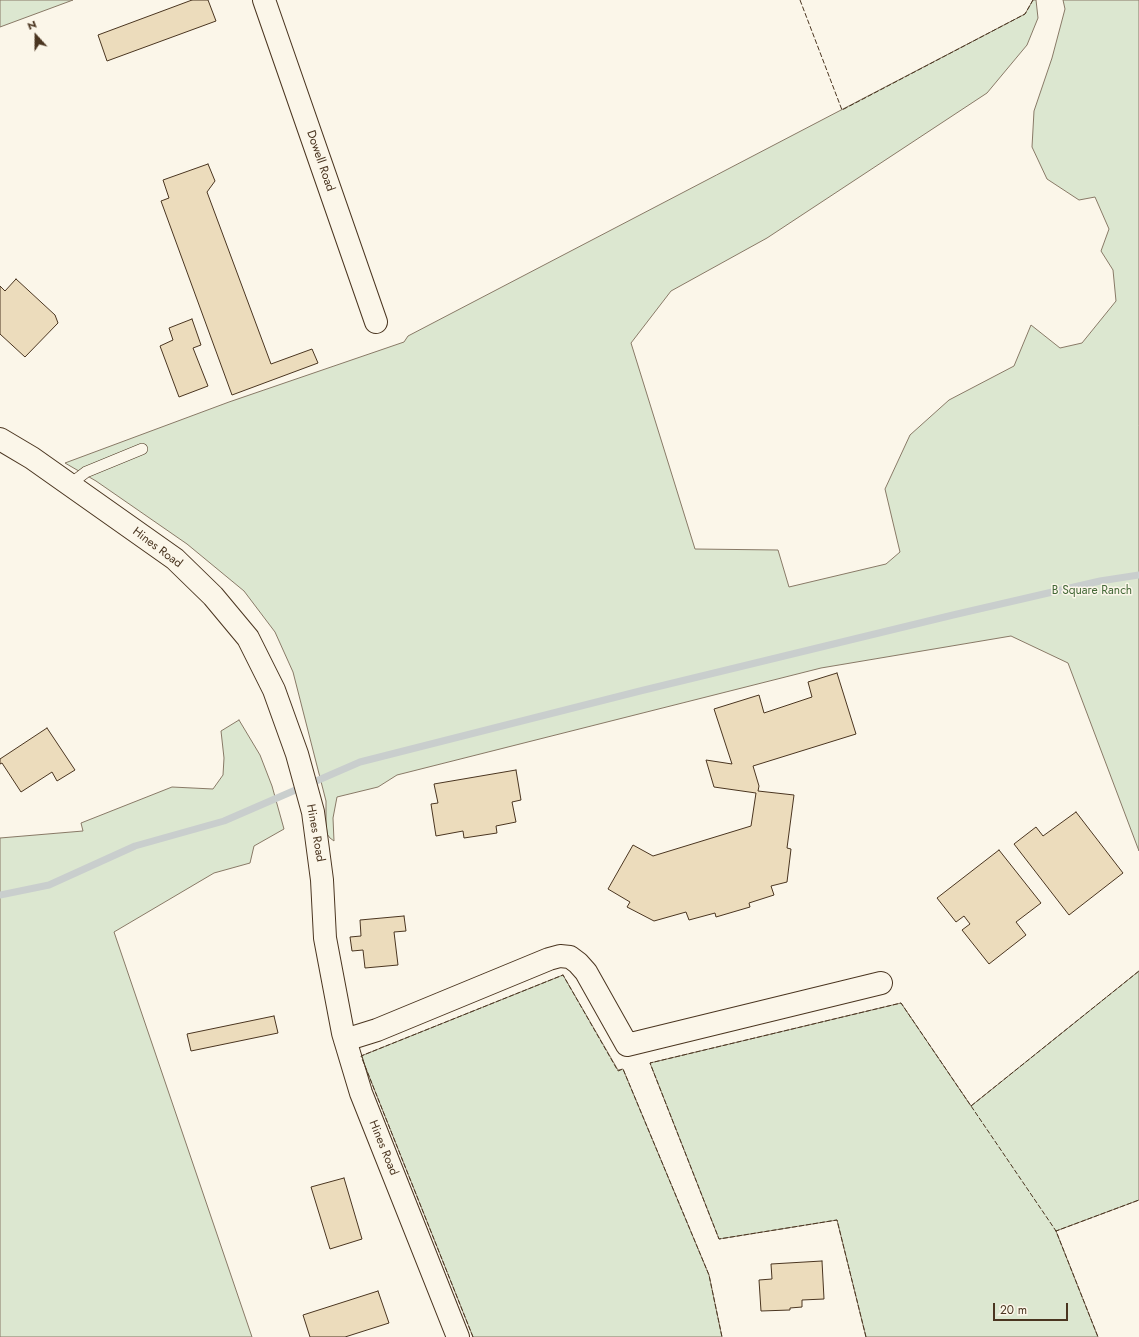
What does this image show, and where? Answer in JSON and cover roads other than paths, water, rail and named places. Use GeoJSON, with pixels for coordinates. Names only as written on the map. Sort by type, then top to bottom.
{"type":"FeatureCollection","features":[{"type":"Feature","properties":{"kind":"street","name":"Dowell Road"},"geometry":{"type":"LineString","coordinates":[[264,0],[376,322]]}},
{"type":"Feature","properties":{"kind":"street","name":"Hines Road"},"geometry":{"type":"LineString","coordinates":[[0,439],[32,458],[174,559],[213,596],[248,638],[274,690],[297,754],[312,812],[322,880],[325,938],[333,988],[345,1040],[361,1093],[458,1337]]}},
{"type":"Feature","properties":{"kind":"street"},"geometry":{"type":"LineString","coordinates":[[345,1040],[377,1030],[549,959],[560,956],[570,957],[586,972],[627,1046],[881,983]]}},
{"type":"Feature","properties":{"kind":"lane"},"geometry":{"type":"LineString","coordinates":[[69,485],[86,472],[142,449]]}},
{"type":"Feature","properties":{"kind":"waterway"},"geometry":{"type":"LineString","coordinates":[[0,895],[49,885],[135,846],[224,821],[360,762],[640,691],[953,615],[1100,581],[1139,575]]}},
{"type":"Feature","properties":{"kind":"park label","name":"B Square Ranch"},"geometry":{"type":"Point","coordinates":[1092,591]}}]}
